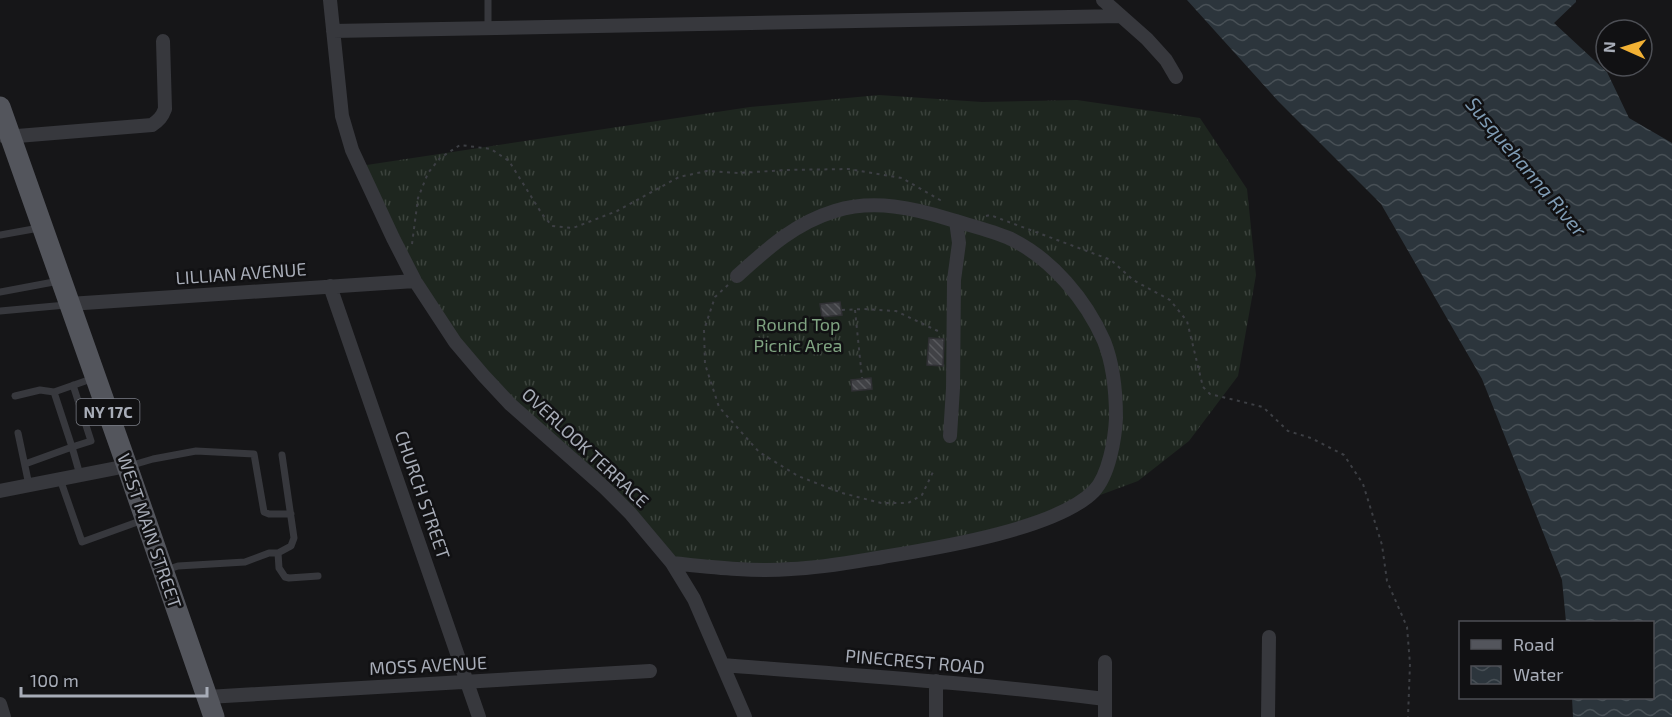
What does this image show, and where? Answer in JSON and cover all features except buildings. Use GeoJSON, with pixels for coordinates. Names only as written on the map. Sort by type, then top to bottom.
{"type":"FeatureCollection","features":[{"type":"Feature","properties":{"kind":"main road","name":"WEST MAIN STREET"},"geometry":{"type":"LineString","coordinates":[[0,107],[5,137],[42,227],[146,519],[209,711]]}},
{"type":"Feature","properties":{"kind":"street","name":"OVERLOOK TERRACE"},"geometry":{"type":"LineString","coordinates":[[330,0],[342,116],[352,150],[415,281],[456,342],[483,375],[510,404],[605,488],[630,513],[672,563],[694,599],[745,717]]}},
{"type":"Feature","properties":{"kind":"street"},"geometry":{"type":"LineString","coordinates":[[1103,0],[1147,39],[1166,60],[1176,77]]}},
{"type":"Feature","properties":{"kind":"street"},"geometry":{"type":"LineString","coordinates":[[333,31],[1121,16]]}},
{"type":"Feature","properties":{"kind":"street"},"geometry":{"type":"LineString","coordinates":[[5,137],[155,123],[162,117],[165,109],[164,41]]}},
{"type":"Feature","properties":{"kind":"street"},"geometry":{"type":"LineString","coordinates":[[672,563],[733,569],[789,570],[825,567],[987,537],[1053,516],[1080,503],[1096,489],[1108,465],[1113,448],[1116,402],[1114,378],[1104,343],[1083,305],[1065,282],[1029,250],[1005,237],[929,212],[896,206],[868,205],[836,211],[805,223],[779,239],[737,276]]}},
{"type":"Feature","properties":{"kind":"street"},"geometry":{"type":"LineString","coordinates":[[950,219],[959,243],[954,280],[950,436]]}},
{"type":"Feature","properties":{"kind":"street","name":"LILLIAN AVENUE"},"geometry":{"type":"LineString","coordinates":[[69,304],[415,281]]}},
{"type":"Feature","properties":{"kind":"street","name":"CHURCH STREET"},"geometry":{"type":"LineString","coordinates":[[330,286],[479,717]]}},
{"type":"Feature","properties":{"kind":"street"},"geometry":{"type":"LineString","coordinates":[[0,491],[127,466]]}},
{"type":"Feature","properties":{"kind":"street"},"geometry":{"type":"LineString","coordinates":[[1268,717],[1269,637]]}},
{"type":"Feature","properties":{"kind":"street"},"geometry":{"type":"LineString","coordinates":[[1105,662],[1105,717]]}},
{"type":"Feature","properties":{"kind":"street","name":"PINECREST ROAD"},"geometry":{"type":"LineString","coordinates":[[723,665],[936,681],[1105,699]]}},
{"type":"Feature","properties":{"kind":"street","name":"MOSS AVENUE"},"geometry":{"type":"LineString","coordinates":[[209,711],[467,682],[650,670]]}},
{"type":"Feature","properties":{"kind":"street"},"geometry":{"type":"LineString","coordinates":[[936,681],[936,717]]}},
{"type":"Feature","properties":{"kind":"street"},"geometry":{"type":"LineString","coordinates":[[0,705],[4,717]]}},
{"type":"Feature","properties":{"kind":"lane"},"geometry":{"type":"LineString","coordinates":[[488,0],[488,28]]}},
{"type":"Feature","properties":{"kind":"lane"},"geometry":{"type":"LineString","coordinates":[[0,235],[42,227]]}},
{"type":"Feature","properties":{"kind":"lane"},"geometry":{"type":"LineString","coordinates":[[0,292],[61,280]]}},
{"type":"Feature","properties":{"kind":"lane"},"geometry":{"type":"LineString","coordinates":[[0,311],[69,304]]}},
{"type":"Feature","properties":{"kind":"lane"},"geometry":{"type":"LineString","coordinates":[[15,396],[40,390],[54,392],[95,377]]}},
{"type":"Feature","properties":{"kind":"lane"},"geometry":{"type":"LineString","coordinates":[[25,464],[91,441],[73,385]]}},
{"type":"Feature","properties":{"kind":"lane"},"geometry":{"type":"LineString","coordinates":[[54,392],[80,475]]}},
{"type":"Feature","properties":{"kind":"lane"},"geometry":{"type":"LineString","coordinates":[[18,433],[29,485]]}},
{"type":"Feature","properties":{"kind":"lane"},"geometry":{"type":"LineString","coordinates":[[127,466],[196,451],[254,454],[264,512],[291,514]]}},
{"type":"Feature","properties":{"kind":"lane"},"geometry":{"type":"LineString","coordinates":[[164,571],[178,566],[244,562],[278,553],[291,546],[294,538],[282,455]]}},
{"type":"Feature","properties":{"kind":"lane"},"geometry":{"type":"LineString","coordinates":[[60,479],[82,542],[146,519]]}},
{"type":"Feature","properties":{"kind":"lane"},"geometry":{"type":"LineString","coordinates":[[278,553],[279,568],[285,577],[318,576]]}},
{"type":"Feature","properties":{"kind":"path"},"geometry":{"type":"LineString","coordinates":[[405,261],[413,241],[418,198],[428,173],[440,158],[460,146],[491,149],[509,161],[552,226],[573,228],[617,211],[679,177],[708,171],[739,173],[848,169],[902,178],[940,200],[950,219],[990,215],[1111,260],[1133,280],[1170,300],[1187,321],[1203,387],[1210,393],[1263,406],[1288,431],[1311,438],[1344,455],[1363,484],[1382,545],[1387,581],[1407,627],[1410,664],[1408,717]]}},
{"type":"Feature","properties":{"kind":"path"},"geometry":{"type":"LineString","coordinates":[[737,276],[715,297],[704,330],[705,364],[719,406],[759,452],[798,476],[842,493],[881,503],[908,504],[922,495],[933,472]]}},
{"type":"Feature","properties":{"kind":"path"},"geometry":{"type":"LineString","coordinates":[[855,309],[862,378]]}},
{"type":"Feature","properties":{"kind":"path"},"geometry":{"type":"LineString","coordinates":[[842,310],[874,309],[901,312],[954,339]]}},
{"type":"Feature","properties":{"kind":"green space","name":"Round Top Picnic Area"},"geometry":{"type":"Polygon","coordinates":[[[879,95],[982,102],[1077,100],[1200,118],[1247,189],[1256,275],[1238,376],[1189,441],[1138,481],[987,537],[825,567],[672,563],[510,404],[415,281],[360,166],[750,107],[879,95]]]}},
{"type":"Feature","properties":{"kind":"water","name":"Susquehanna River"},"geometry":{"type":"Polygon","coordinates":[[[1187,0],[1576,0],[1554,23],[1594,60],[1594,78],[1610,78],[1629,118],[1672,143],[1672,717],[1573,717],[1572,699],[1654,699],[1654,621],[1566,621],[1562,580],[1482,379],[1381,204],[1278,101],[1187,0]]]}}]}
